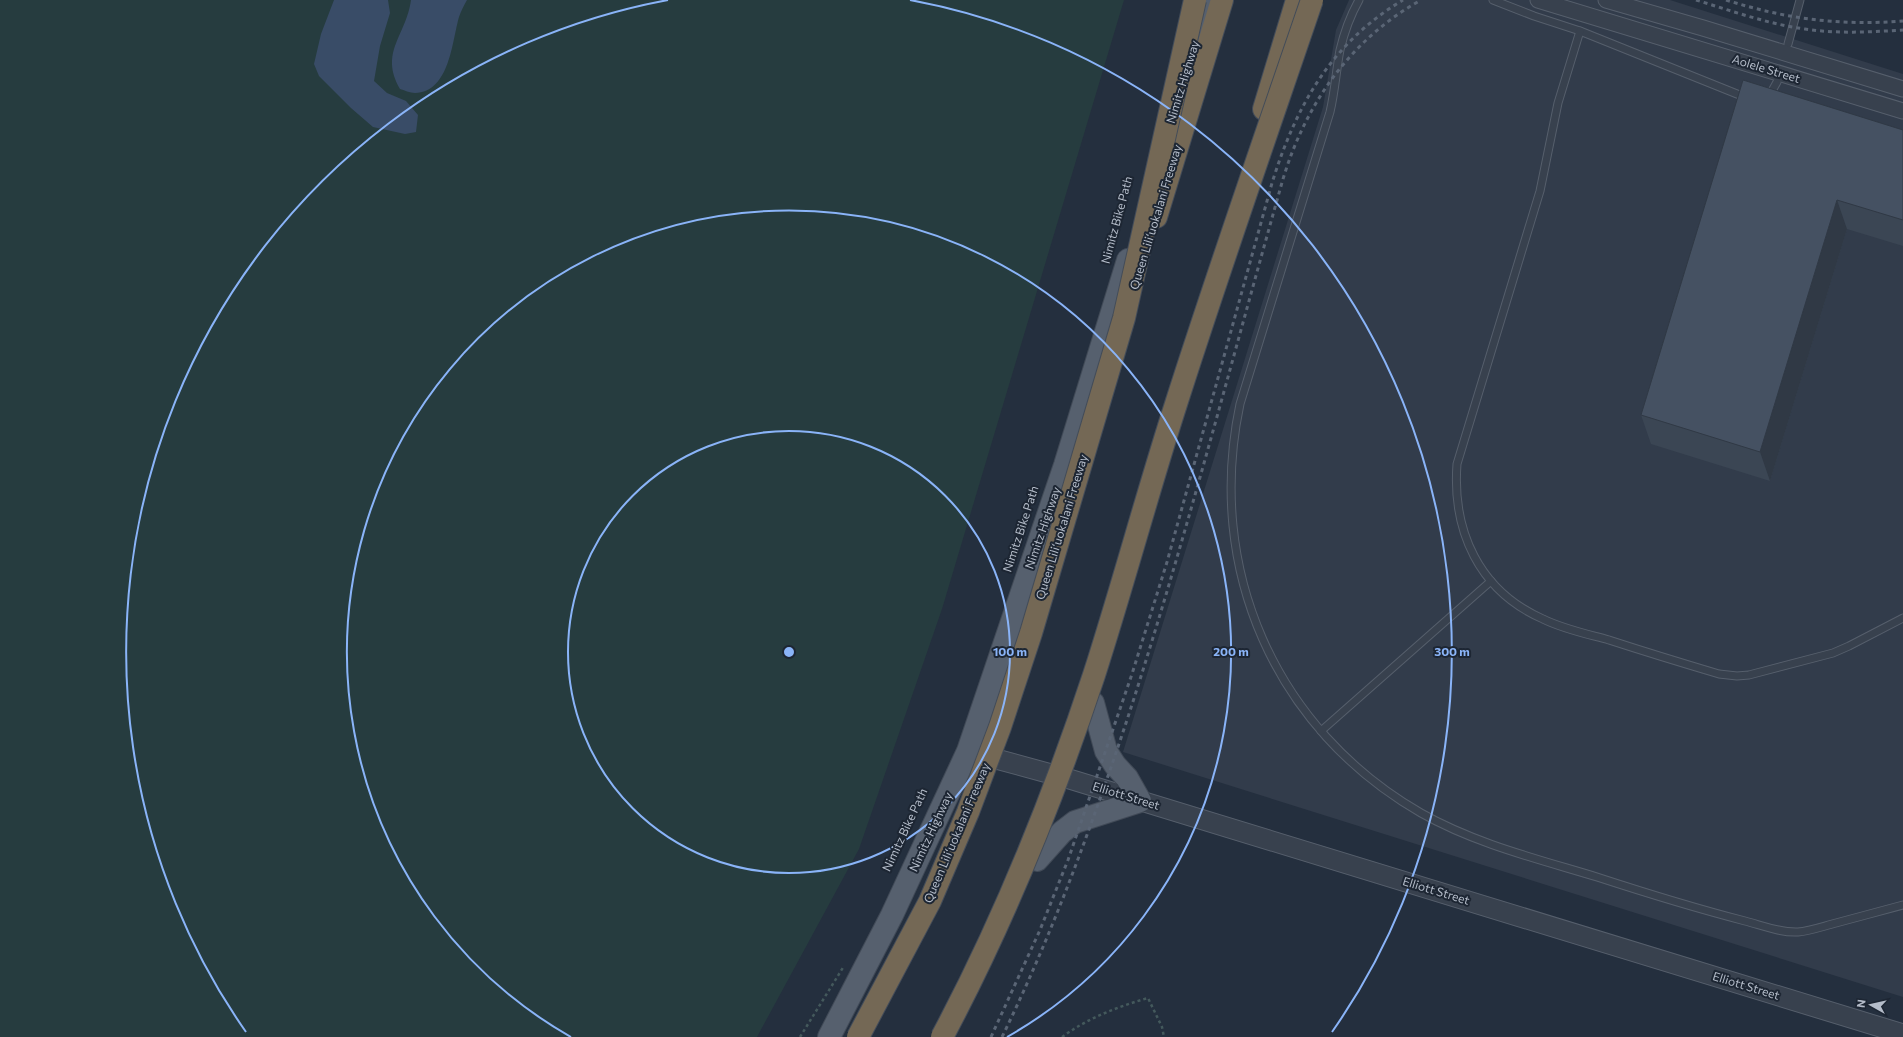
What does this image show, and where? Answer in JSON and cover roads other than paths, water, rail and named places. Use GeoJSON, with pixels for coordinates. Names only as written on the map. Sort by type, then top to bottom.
{"type":"FeatureCollection","features":[{"type":"Feature","properties":{"kind":"highway"},"geometry":{"type":"LineString","coordinates":[[1124,318],[1195,0]]}},
{"type":"Feature","properties":{"kind":"highway","name":"Queen Liliʻuokalani Freeway"},"geometry":{"type":"LineString","coordinates":[[858,1037],[930,901],[968,812],[1000,727],[1031,633],[1124,318],[1222,0]]}},
{"type":"Feature","properties":{"kind":"highway"},"geometry":{"type":"LineString","coordinates":[[942,1037],[997,925],[1038,829],[1094,675],[1175,405],[1307,2]]}},
{"type":"Feature","properties":{"kind":"main road","name":"Nimitz Highway"},"geometry":{"type":"LineString","coordinates":[[829,1037],[892,915],[968,751],[1065,465],[1208,0]]}},
{"type":"Feature","properties":{"kind":"main road"},"geometry":{"type":"LineString","coordinates":[[953,1037],[1037,860],[1093,703],[1175,441],[1307,2]]}},
{"type":"Feature","properties":{"kind":"main road"},"geometry":{"type":"LineString","coordinates":[[1037,860],[1062,832],[1075,822],[1140,801],[1127,778],[1115,765],[1106,751],[1093,703]]}},
{"type":"Feature","properties":{"kind":"street","name":"Aolele Street"},"geometry":{"type":"LineString","coordinates":[[1538,0],[1566,10],[1629,27],[1903,111]]}},
{"type":"Feature","properties":{"kind":"street","name":"Aolele Street"},"geometry":{"type":"LineString","coordinates":[[1606,0],[1636,5],[1703,28],[1903,89]]}},
{"type":"Feature","properties":{"kind":"street"},"geometry":{"type":"LineString","coordinates":[[1629,27],[1636,5]]}},
{"type":"Feature","properties":{"kind":"street","name":"Elliott Street"},"geometry":{"type":"LineString","coordinates":[[968,751],[1066,778],[1903,1034]]}},
{"type":"Feature","properties":{"kind":"lane"},"geometry":{"type":"LineString","coordinates":[[1359,0],[1345,31],[1340,51],[1336,90],[1330,112],[1240,404],[1234,432],[1231,461],[1231,518],[1236,557],[1244,589],[1255,621],[1279,673],[1306,714],[1320,731],[1352,763],[1398,798],[1445,825],[1495,846],[1693,907],[1791,932],[1804,931],[1903,905]]}},
{"type":"Feature","properties":{"kind":"lane"},"geometry":{"type":"LineString","coordinates":[[1493,0],[1534,16],[1580,31],[1747,98],[1758,98],[1772,91],[1777,82]]}},
{"type":"Feature","properties":{"kind":"lane"},"geometry":{"type":"LineString","coordinates":[[1788,44],[1800,0]]}},
{"type":"Feature","properties":{"kind":"lane"},"geometry":{"type":"LineString","coordinates":[[1580,31],[1558,103],[1540,191],[1457,464],[1456,496],[1462,528],[1474,558],[1491,581],[1512,601],[1543,620],[1711,672],[1729,676],[1750,675],[1837,651],[1903,618]]}},
{"type":"Feature","properties":{"kind":"lane"},"geometry":{"type":"LineString","coordinates":[[1320,731],[1491,581]]}},
{"type":"Feature","properties":{"kind":"water"},"geometry":{"type":"Polygon","coordinates":[[[334,0],[388,0],[390,13],[380,46],[374,81],[387,93],[406,101],[418,115],[416,132],[405,134],[373,127],[351,108],[319,76],[314,64],[321,34],[334,0]]]}},
{"type":"Feature","properties":{"kind":"water"},"geometry":{"type":"Polygon","coordinates":[[[411,0],[467,0],[459,17],[448,64],[442,75],[436,84],[427,90],[415,93],[400,89],[394,76],[392,65],[393,54],[408,13],[411,0]]]}},
{"type":"Feature","properties":{"kind":"railway"},"geometry":{"type":"LineString","coordinates":[[991,1037],[1040,930],[1068,860],[1132,674],[1167,562],[1272,183],[1292,128],[1305,103],[1336,56],[1378,17],[1403,0]]}},
{"type":"Feature","properties":{"kind":"railway"},"geometry":{"type":"LineString","coordinates":[[1002,1037],[1038,960],[1070,881],[1127,720],[1169,586],[1283,179],[1293,151],[1304,124],[1318,99],[1334,76],[1373,34],[1396,16],[1421,0]]}},
{"type":"Feature","properties":{"kind":"railway"},"geometry":{"type":"LineString","coordinates":[[1696,0],[1764,21],[1817,31],[1866,32],[1903,30]]}},
{"type":"Feature","properties":{"kind":"railway"},"geometry":{"type":"LineString","coordinates":[[1726,0],[1748,7],[1813,20],[1835,22],[1903,21]]}}]}
